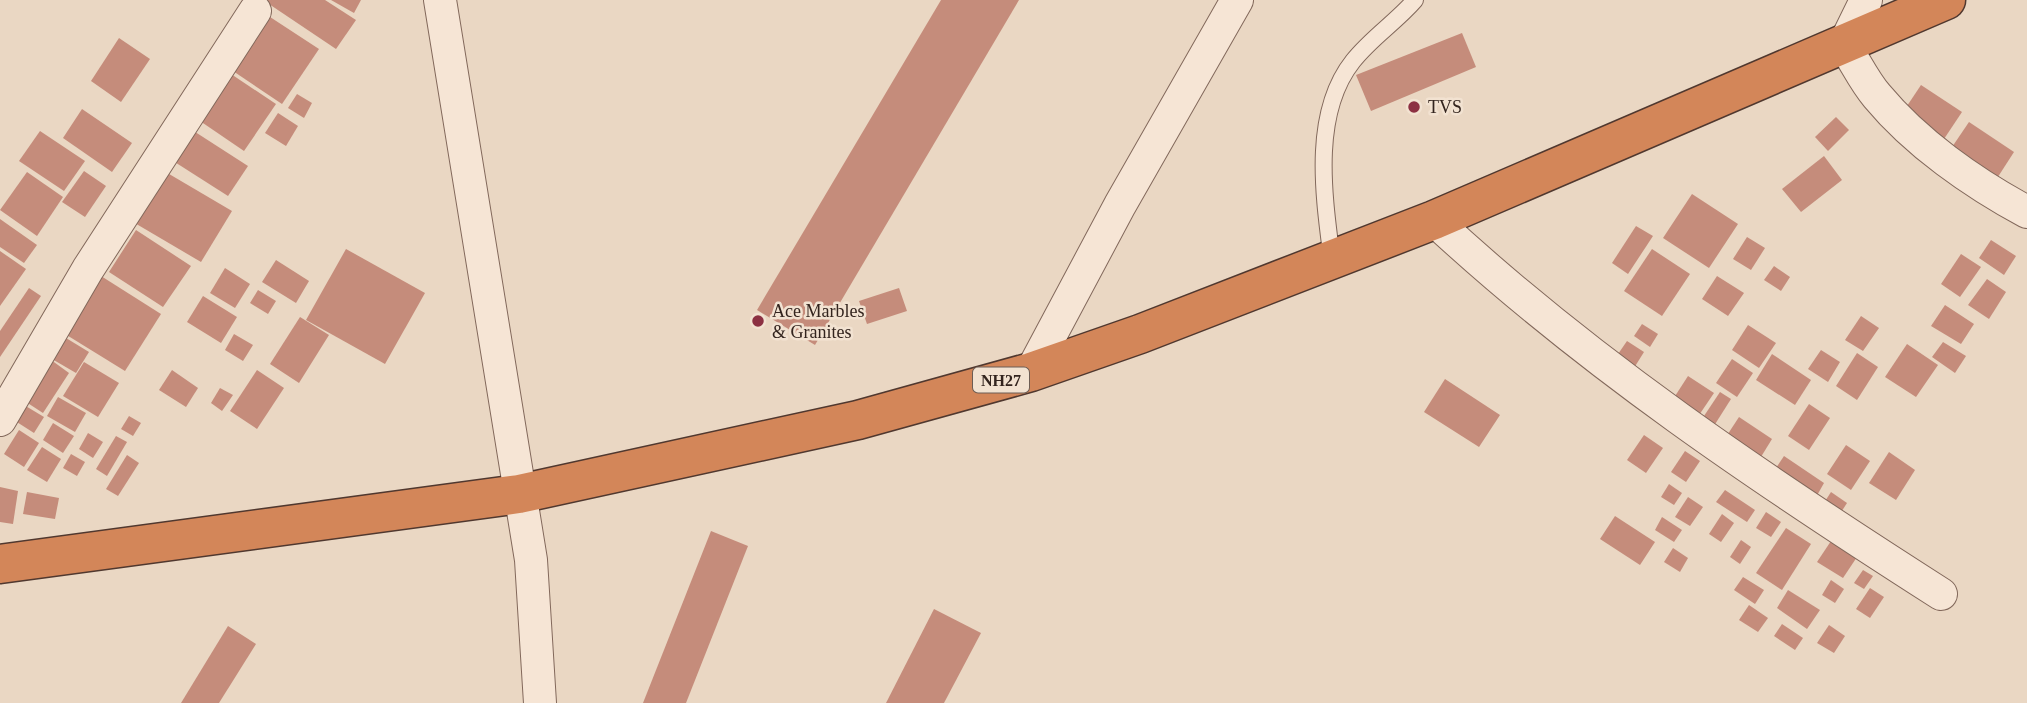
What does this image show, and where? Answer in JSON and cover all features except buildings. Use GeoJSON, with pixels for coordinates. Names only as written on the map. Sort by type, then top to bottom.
{"type":"FeatureCollection","features":[{"type":"Feature","properties":{"kind":"highway","name":"NH27"},"geometry":{"type":"LineString","coordinates":[[0,564],[519,494],[845,423],[1031,372],[1140,334],[1434,220],[1946,0]]}},
{"type":"Feature","properties":{"kind":"street"},"geometry":{"type":"LineString","coordinates":[[440,0],[531,560],[540,703]]}},
{"type":"Feature","properties":{"kind":"street"},"geometry":{"type":"LineString","coordinates":[[1031,372],[1120,205],[1237,0]]}},
{"type":"Feature","properties":{"kind":"street"},"geometry":{"type":"LineString","coordinates":[[1866,0],[1844,45],[1876,95],[1927,144],[1993,194],[2027,212]]}},
{"type":"Feature","properties":{"kind":"street"},"geometry":{"type":"LineString","coordinates":[[0,420],[88,269],[255,11]]}},
{"type":"Feature","properties":{"kind":"street"},"geometry":{"type":"LineString","coordinates":[[1434,220],[1509,288],[1684,424],[1941,594]]}},
{"type":"Feature","properties":{"kind":"lane"},"geometry":{"type":"LineString","coordinates":[[1332,260],[1325,203],[1326,135],[1334,92],[1352,62],[1377,34],[1415,0]]}},
{"type":"Feature","properties":{"kind":"place","name":"TVS"},"geometry":{"type":"Point","coordinates":[1414,107]}},
{"type":"Feature","properties":{"kind":"place","name":"Ace Marbles & Granites"},"geometry":{"type":"Point","coordinates":[758,321]}}]}
